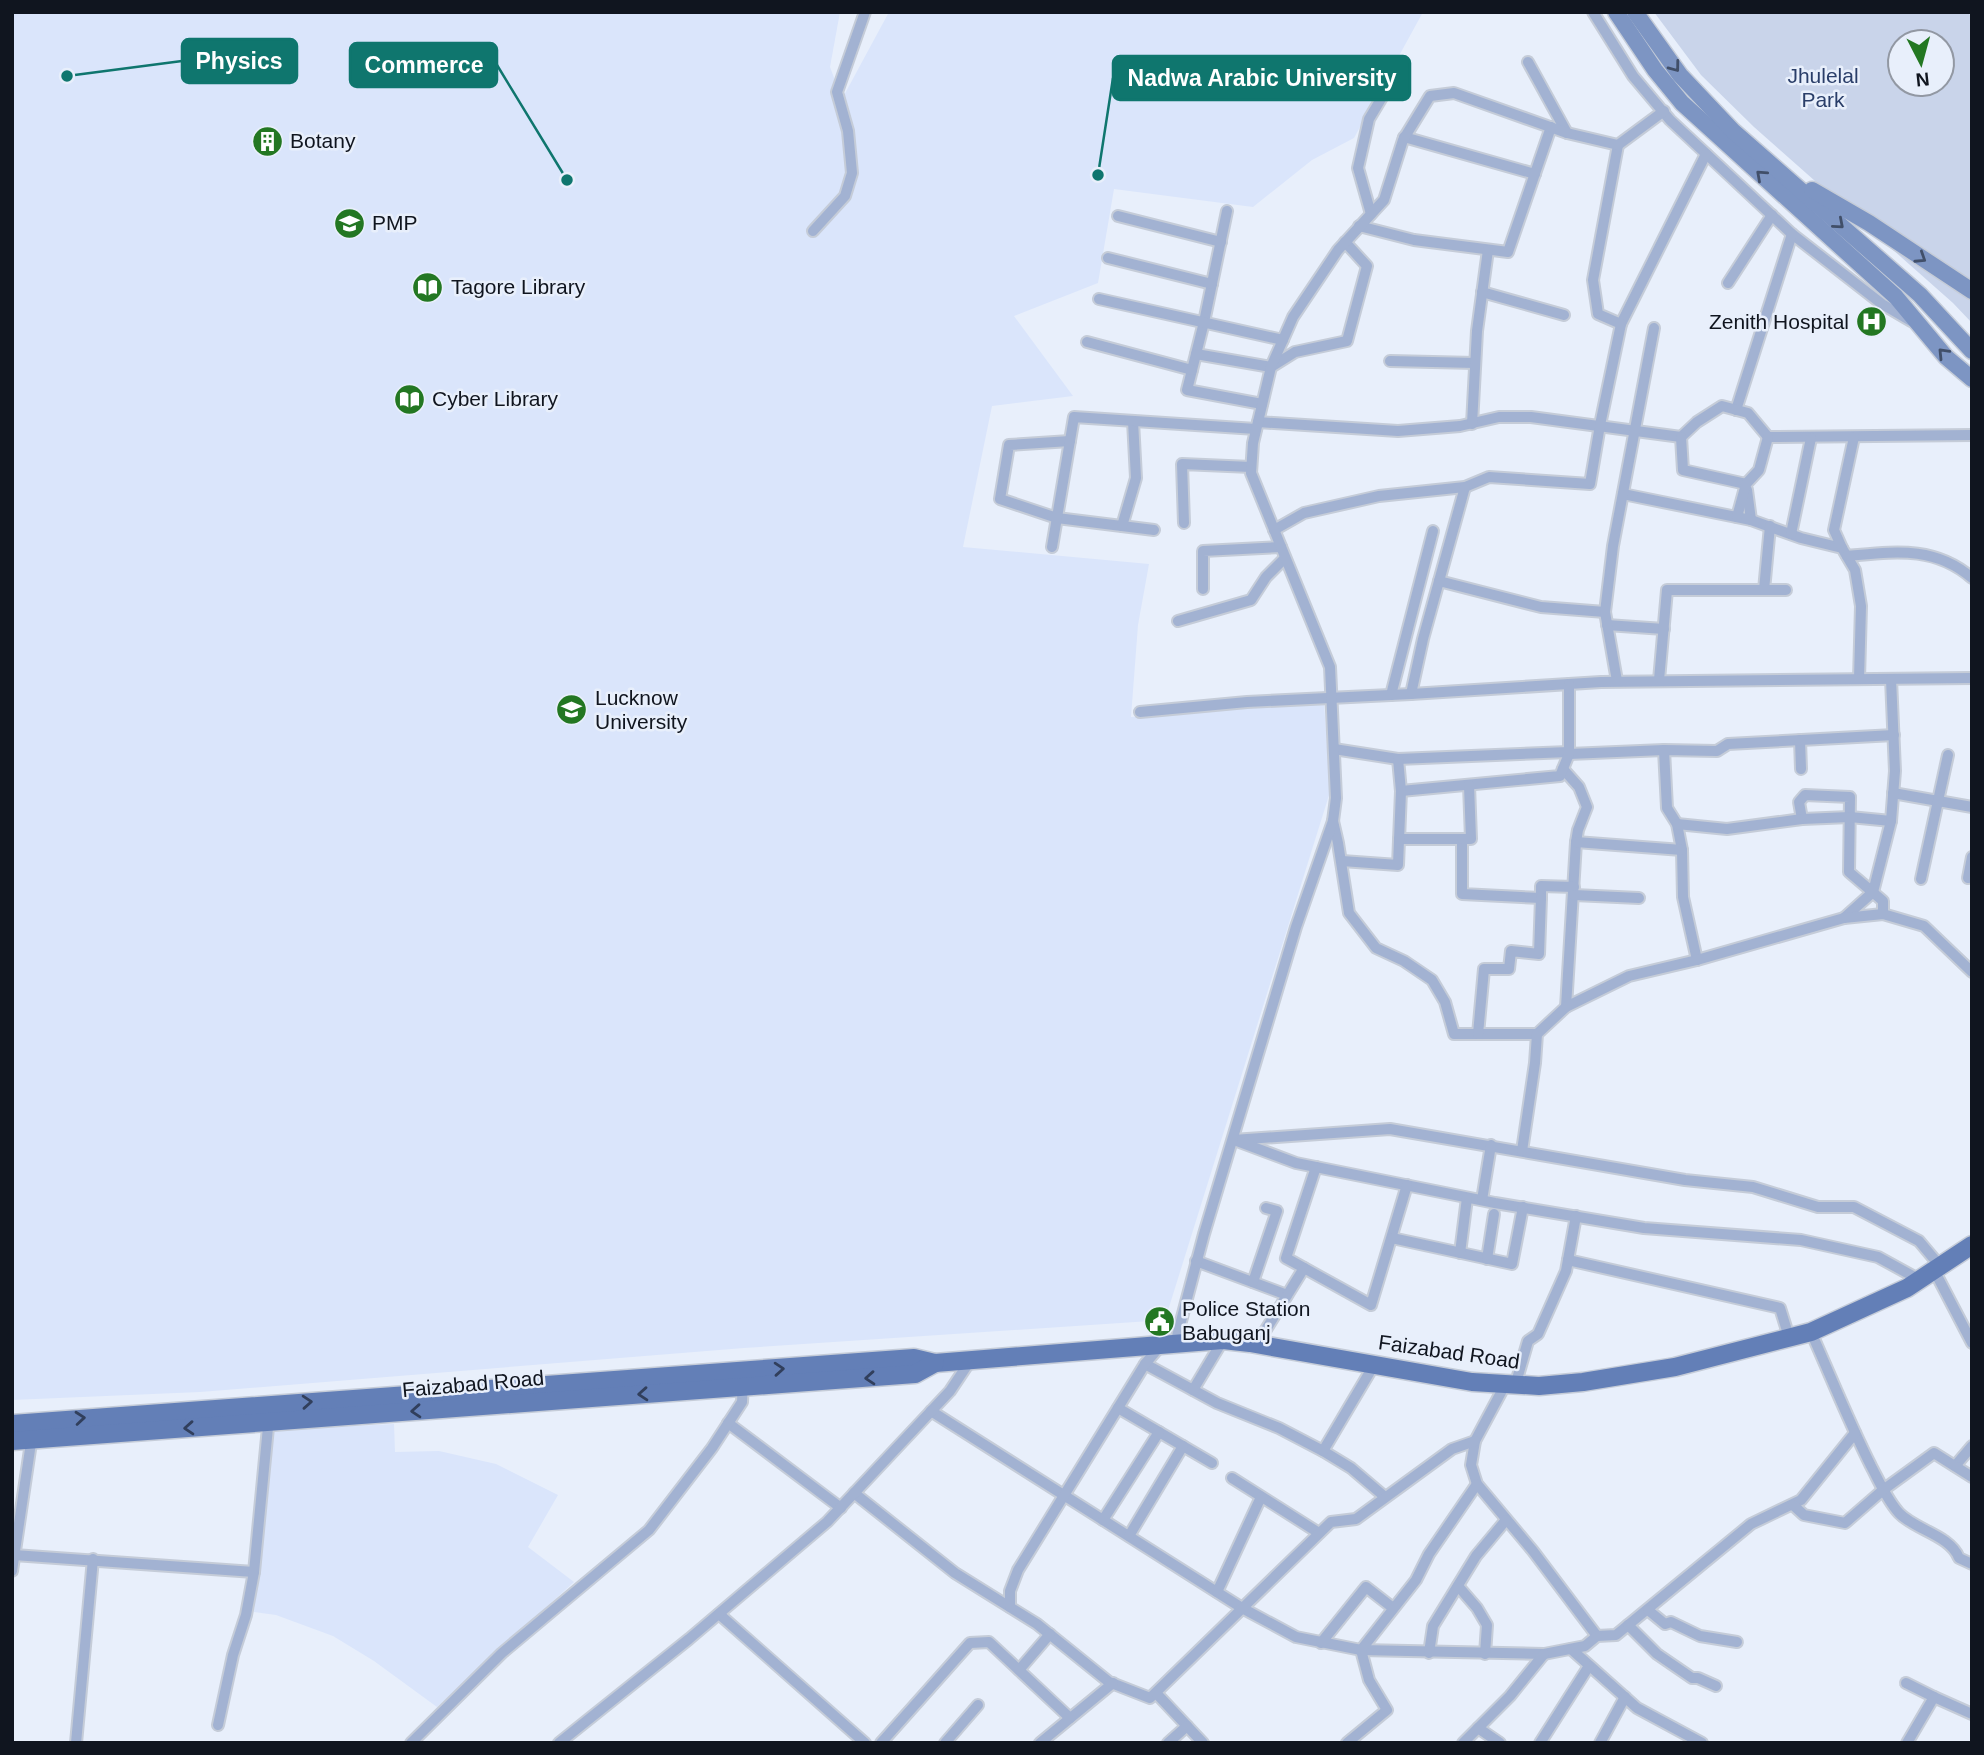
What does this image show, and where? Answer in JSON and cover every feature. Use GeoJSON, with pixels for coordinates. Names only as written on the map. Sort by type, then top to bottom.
{"type":"FeatureCollection","features":[{"type":"Feature","properties":{"kind":"main road","name":"Faizabad Road"},"geometry":{"type":"LineString","coordinates":[[12,1441],[33,1431],[743,1379],[914,1358],[935,1363],[970,1361],[1223,1340],[1510,1386],[1583,1382],[1675,1367],[1811,1332],[1908,1288],[1972,1245]]}},
{"type":"Feature","properties":{"kind":"main road","name":"Faizabad Road"},"geometry":{"type":"LineString","coordinates":[[12,1424],[33,1431]]}},
{"type":"Feature","properties":{"kind":"street"},"geometry":{"type":"LineString","coordinates":[[813,231],[845,196],[852,173],[848,131],[837,92],[865,12]]}},
{"type":"Feature","properties":{"kind":"street"},"geometry":{"type":"LineString","coordinates":[[1593,12],[1633,76],[1664,111],[1792,234],[1882,304],[1917,324],[1947,327],[1972,334]]}},
{"type":"Feature","properties":{"kind":"street"},"geometry":{"type":"LineString","coordinates":[[1616,12],[1655,70],[1682,103],[1896,297],[1946,357],[1972,379]]}},
{"type":"Feature","properties":{"kind":"street"},"geometry":{"type":"LineString","coordinates":[[1635,12],[1680,75],[1733,131],[1920,295],[1972,351]]}},
{"type":"Feature","properties":{"kind":"street"},"geometry":{"type":"LineString","coordinates":[[1528,62],[1567,133]]}},
{"type":"Feature","properties":{"kind":"street"},"geometry":{"type":"LineString","coordinates":[[1371,214],[1358,168],[1369,119],[1396,74]]}},
{"type":"Feature","properties":{"kind":"street"},"geometry":{"type":"LineString","coordinates":[[1010,1607],[1010,1591],[1018,1570],[1145,1364],[1168,1344],[1196,1261],[1296,927],[1332,821],[1336,798],[1330,667],[1251,474],[1257,426],[1271,367],[1293,317],[1345,242],[1384,200],[1404,137],[1430,96],[1454,93],[1567,133],[1618,145]]}},
{"type":"Feature","properties":{"kind":"street"},"geometry":{"type":"LineString","coordinates":[[1621,324],[1598,314],[1593,280],[1618,145],[1664,111]]}},
{"type":"Feature","properties":{"kind":"street"},"geometry":{"type":"LineString","coordinates":[[1359,226],[1414,240],[1508,252],[1551,127]]}},
{"type":"Feature","properties":{"kind":"street"},"geometry":{"type":"LineString","coordinates":[[1404,137],[1535,174]]}},
{"type":"Feature","properties":{"kind":"street"},"geometry":{"type":"LineString","coordinates":[[1274,530],[1304,513],[1379,496],[1465,487],[1489,477],[1590,484],[1621,324],[1706,154]]}},
{"type":"Feature","properties":{"kind":"street"},"geometry":{"type":"LineString","coordinates":[[1779,171],[1869,223],[1972,291]]}},
{"type":"Feature","properties":{"kind":"street"},"geometry":{"type":"LineString","coordinates":[[1227,211],[1187,390],[1262,404]]}},
{"type":"Feature","properties":{"kind":"street"},"geometry":{"type":"LineString","coordinates":[[1728,283],[1772,215]]}},
{"type":"Feature","properties":{"kind":"street"},"geometry":{"type":"LineString","coordinates":[[1118,216],[1221,242]]}},
{"type":"Feature","properties":{"kind":"street"},"geometry":{"type":"LineString","coordinates":[[1736,410],[1792,234]]}},
{"type":"Feature","properties":{"kind":"street"},"geometry":{"type":"LineString","coordinates":[[1196,354],[1271,367],[1295,352],[1347,341],[1367,266],[1345,242]]}},
{"type":"Feature","properties":{"kind":"street"},"geometry":{"type":"LineString","coordinates":[[1472,424],[1475,363],[1488,250]]}},
{"type":"Feature","properties":{"kind":"street"},"geometry":{"type":"LineString","coordinates":[[1108,257],[1212,284]]}},
{"type":"Feature","properties":{"kind":"street"},"geometry":{"type":"LineString","coordinates":[[1482,292],[1564,315]]}},
{"type":"Feature","properties":{"kind":"street"},"geometry":{"type":"LineString","coordinates":[[1099,299],[1283,340]]}},
{"type":"Feature","properties":{"kind":"street"},"geometry":{"type":"LineString","coordinates":[[1617,681],[1605,612],[1613,546],[1654,328]]}},
{"type":"Feature","properties":{"kind":"street"},"geometry":{"type":"LineString","coordinates":[[1087,342],[1192,370]]}},
{"type":"Feature","properties":{"kind":"street"},"geometry":{"type":"LineString","coordinates":[[1391,361],[1475,363]]}},
{"type":"Feature","properties":{"kind":"street"},"geometry":{"type":"LineString","coordinates":[[1681,437],[1697,422],[1722,406],[1748,413],[1769,437],[1972,435]]}},
{"type":"Feature","properties":{"kind":"street"},"geometry":{"type":"LineString","coordinates":[[1052,547],[1074,417],[1398,431],[1472,424],[1499,417],[1531,417],[1681,437]]}},
{"type":"Feature","properties":{"kind":"street"},"geometry":{"type":"LineString","coordinates":[[1122,526],[1136,478],[1133,421]]}},
{"type":"Feature","properties":{"kind":"street"},"geometry":{"type":"LineString","coordinates":[[1681,437],[1683,470],[1746,484]]}},
{"type":"Feature","properties":{"kind":"street"},"geometry":{"type":"LineString","coordinates":[[1737,517],[1746,484],[1759,470],[1769,437]]}},
{"type":"Feature","properties":{"kind":"street"},"geometry":{"type":"LineString","coordinates":[[1791,534],[1811,438]]}},
{"type":"Feature","properties":{"kind":"street"},"geometry":{"type":"LineString","coordinates":[[1854,438],[1835,530],[1855,570],[1861,606],[1859,679]]}},
{"type":"Feature","properties":{"kind":"street"},"geometry":{"type":"LineString","coordinates":[[1070,441],[1009,445],[1000,499],[1057,518],[1154,530]]}},
{"type":"Feature","properties":{"kind":"street"},"geometry":{"type":"LineString","coordinates":[[1184,523],[1182,464],[1251,467]]}},
{"type":"Feature","properties":{"kind":"street"},"geometry":{"type":"LineString","coordinates":[[1746,484],[1751,520]]}},
{"type":"Feature","properties":{"kind":"street"},"geometry":{"type":"LineString","coordinates":[[1411,694],[1423,639],[1465,487]]}},
{"type":"Feature","properties":{"kind":"street"},"geometry":{"type":"LineString","coordinates":[[1623,494],[1751,520],[1844,552],[1903,551],[1939,557],[1959,567],[1972,578]]}},
{"type":"Feature","properties":{"kind":"street"},"geometry":{"type":"LineString","coordinates":[[1764,590],[1770,526]]}},
{"type":"Feature","properties":{"kind":"street"},"geometry":{"type":"LineString","coordinates":[[1391,695],[1433,531]]}},
{"type":"Feature","properties":{"kind":"street"},"geometry":{"type":"LineString","coordinates":[[1203,589],[1203,551],[1280,547]]}},
{"type":"Feature","properties":{"kind":"street"},"geometry":{"type":"LineString","coordinates":[[1178,621],[1251,600],[1266,577],[1285,558]]}},
{"type":"Feature","properties":{"kind":"street"},"geometry":{"type":"LineString","coordinates":[[1439,581],[1541,607],[1605,612]]}},
{"type":"Feature","properties":{"kind":"street"},"geometry":{"type":"LineString","coordinates":[[1659,681],[1667,590],[1786,590]]}},
{"type":"Feature","properties":{"kind":"street"},"geometry":{"type":"LineString","coordinates":[[1607,625],[1664,629]]}},
{"type":"Feature","properties":{"kind":"street"},"geometry":{"type":"LineString","coordinates":[[1844,918],[1873,892],[1891,821],[1894,735],[1891,678]]}},
{"type":"Feature","properties":{"kind":"street"},"geometry":{"type":"LineString","coordinates":[[1140,712],[1247,702],[1617,681],[1972,678]]}},
{"type":"Feature","properties":{"kind":"street"},"geometry":{"type":"LineString","coordinates":[[1401,791],[1560,776],[1569,753],[1569,684]]}},
{"type":"Feature","properties":{"kind":"street"},"geometry":{"type":"LineString","coordinates":[[1334,749],[1398,759],[1664,750],[1717,751],[1728,744],[1894,735]]}},
{"type":"Feature","properties":{"kind":"street"},"geometry":{"type":"LineString","coordinates":[[1800,740],[1801,769]]}},
{"type":"Feature","properties":{"kind":"street"},"geometry":{"type":"LineString","coordinates":[[1664,750],[1667,808],[1677,824],[1682,850],[1683,897],[1697,960]]}},
{"type":"Feature","properties":{"kind":"street"},"geometry":{"type":"LineString","coordinates":[[1922,879],[1948,755]]}},
{"type":"Feature","properties":{"kind":"street"},"geometry":{"type":"LineString","coordinates":[[1342,861],[1398,865],[1401,791],[1398,759]]}},
{"type":"Feature","properties":{"kind":"street"},"geometry":{"type":"LineString","coordinates":[[1563,769],[1580,787],[1587,807],[1576,842],[1566,1007]]}},
{"type":"Feature","properties":{"kind":"street"},"geometry":{"type":"LineString","coordinates":[[1399,839],[1471,839],[1469,785]]}},
{"type":"Feature","properties":{"kind":"street"},"geometry":{"type":"LineString","coordinates":[[1893,793],[1972,807]]}},
{"type":"Feature","properties":{"kind":"street"},"geometry":{"type":"LineString","coordinates":[[1802,819],[1800,802],[1805,795],[1850,797],[1849,872],[1883,901],[1883,914]]}},
{"type":"Feature","properties":{"kind":"street"},"geometry":{"type":"LineString","coordinates":[[1677,824],[1727,829],[1802,819],[1850,817],[1891,821]]}},
{"type":"Feature","properties":{"kind":"street"},"geometry":{"type":"LineString","coordinates":[[1332,821],[1342,861],[1349,912],[1376,948],[1404,961],[1432,980],[1444,1002],[1454,1034],[1537,1034],[1566,1007],[1629,976],[1697,960],[1844,918],[1883,914],[1924,926],[1972,972]]}},
{"type":"Feature","properties":{"kind":"street"},"geometry":{"type":"LineString","coordinates":[[1462,839],[1462,894],[1541,898]]}},
{"type":"Feature","properties":{"kind":"street"},"geometry":{"type":"LineString","coordinates":[[1576,842],[1682,850]]}},
{"type":"Feature","properties":{"kind":"street"},"geometry":{"type":"LineString","coordinates":[[1968,878],[1972,857]]}},
{"type":"Feature","properties":{"kind":"street"},"geometry":{"type":"LineString","coordinates":[[1478,1034],[1484,969],[1509,969],[1511,951],[1539,954],[1541,886],[1639,898]]}},
{"type":"Feature","properties":{"kind":"street"},"geometry":{"type":"LineString","coordinates":[[1522,1151],[1537,1034]]}},
{"type":"Feature","properties":{"kind":"street"},"geometry":{"type":"LineString","coordinates":[[1233,1140],[1390,1129],[1685,1180],[1753,1186],[1818,1207],[1854,1207],[1919,1241],[1931,1272],[1972,1343]]}},
{"type":"Feature","properties":{"kind":"street"},"geometry":{"type":"LineString","coordinates":[[1233,1140],[1296,1163],[1467,1198],[1644,1228],[1801,1240],[1931,1272]]}},
{"type":"Feature","properties":{"kind":"street"},"geometry":{"type":"LineString","coordinates":[[1482,1200],[1491,1145]]}},
{"type":"Feature","properties":{"kind":"street"},"geometry":{"type":"LineString","coordinates":[[1316,1167],[1286,1258],[1371,1306],[1407,1185]]}},
{"type":"Feature","properties":{"kind":"street"},"geometry":{"type":"LineString","coordinates":[[1460,1253],[1467,1198]]}},
{"type":"Feature","properties":{"kind":"street"},"geometry":{"type":"LineString","coordinates":[[1392,1238],[1512,1264],[1523,1207]]}},
{"type":"Feature","properties":{"kind":"street"},"geometry":{"type":"LineString","coordinates":[[1253,1282],[1271,1210],[1299,1217]]}},
{"type":"Feature","properties":{"kind":"street"},"geometry":{"type":"LineString","coordinates":[[1487,1259],[1494,1214]]}},
{"type":"Feature","properties":{"kind":"street"},"geometry":{"type":"LineString","coordinates":[[1576,1216],[1566,1271],[1538,1334],[1528,1341],[1510,1386],[1475,1441],[1471,1465],[1477,1484],[1597,1636]]}},
{"type":"Feature","properties":{"kind":"street"},"geometry":{"type":"LineString","coordinates":[[1568,1260],[1780,1308],[1789,1337]]}},
{"type":"Feature","properties":{"kind":"street"},"geometry":{"type":"LineString","coordinates":[[1196,1261],[1287,1295]]}},
{"type":"Feature","properties":{"kind":"street"},"geometry":{"type":"LineString","coordinates":[[1257,1344],[1304,1268]]}},
{"type":"Feature","properties":{"kind":"street"},"geometry":{"type":"LineString","coordinates":[[1811,1332],[1855,1433],[1884,1490],[1900,1514],[1943,1541],[1959,1558],[1972,1564]]}},
{"type":"Feature","properties":{"kind":"street"},"geometry":{"type":"LineString","coordinates":[[1192,1390],[1223,1340]]}},
{"type":"Feature","properties":{"kind":"street"},"geometry":{"type":"LineString","coordinates":[[559,1743],[719,1614],[827,1521],[950,1391],[970,1361]]}},
{"type":"Feature","properties":{"kind":"street"},"geometry":{"type":"LineString","coordinates":[[1145,1364],[1217,1403],[1279,1428],[1323,1451],[1351,1468],[1385,1497]]}},
{"type":"Feature","properties":{"kind":"street"},"geometry":{"type":"LineString","coordinates":[[1323,1451],[1374,1365]]}},
{"type":"Feature","properties":{"kind":"street"},"geometry":{"type":"LineString","coordinates":[[411,1743],[502,1653],[649,1530],[712,1448],[742,1402],[743,1379]]}},
{"type":"Feature","properties":{"kind":"street"},"geometry":{"type":"LineString","coordinates":[[1118,1408],[1212,1463]]}},
{"type":"Feature","properties":{"kind":"street"},"geometry":{"type":"LineString","coordinates":[[931,1411],[1242,1608],[1296,1637],[1360,1650],[1429,1653],[1544,1654],[1585,1646],[1597,1636],[1616,1635],[1751,1524],[1801,1500],[1855,1433]]}},
{"type":"Feature","properties":{"kind":"street"},"geometry":{"type":"LineString","coordinates":[[218,1725],[254,1572],[268,1413]]}},
{"type":"Feature","properties":{"kind":"street"},"geometry":{"type":"LineString","coordinates":[[728,1423],[841,1507]]}},
{"type":"Feature","properties":{"kind":"street"},"geometry":{"type":"LineString","coordinates":[[12,1571],[33,1431]]}},
{"type":"Feature","properties":{"kind":"street"},"geometry":{"type":"LineString","coordinates":[[1103,1520],[1159,1432]]}},
{"type":"Feature","properties":{"kind":"street"},"geometry":{"type":"LineString","coordinates":[[855,1493],[955,1573],[1050,1634],[1114,1683],[1150,1698],[1331,1522],[1356,1519],[1452,1449],[1475,1441]]}},
{"type":"Feature","properties":{"kind":"street"},"geometry":{"type":"LineString","coordinates":[[1129,1536],[1183,1446]]}},
{"type":"Feature","properties":{"kind":"street"},"geometry":{"type":"LineString","coordinates":[[1955,1466],[1972,1446]]}},
{"type":"Feature","properties":{"kind":"street"},"geometry":{"type":"LineString","coordinates":[[1793,1504],[1804,1515],[1845,1523],[1934,1453],[1972,1477]]}},
{"type":"Feature","properties":{"kind":"street"},"geometry":{"type":"LineString","coordinates":[[1232,1478],[1319,1533]]}},
{"type":"Feature","properties":{"kind":"street"},"geometry":{"type":"LineString","coordinates":[[1360,1650],[1416,1580],[1429,1554],[1477,1484]]}},
{"type":"Feature","properties":{"kind":"street"},"geometry":{"type":"LineString","coordinates":[[1217,1592],[1261,1497]]}},
{"type":"Feature","properties":{"kind":"street"},"geometry":{"type":"LineString","coordinates":[[1429,1653],[1433,1626],[1476,1556],[1506,1520]]}},
{"type":"Feature","properties":{"kind":"street"},"geometry":{"type":"LineString","coordinates":[[14,1555],[254,1572]]}},
{"type":"Feature","properties":{"kind":"street"},"geometry":{"type":"LineString","coordinates":[[76,1743],[93,1559]]}},
{"type":"Feature","properties":{"kind":"street"},"geometry":{"type":"LineString","coordinates":[[1458,1586],[1488,1625],[1485,1654]]}},
{"type":"Feature","properties":{"kind":"street"},"geometry":{"type":"LineString","coordinates":[[1321,1643],[1366,1587],[1393,1608]]}},
{"type":"Feature","properties":{"kind":"street"},"geometry":{"type":"LineString","coordinates":[[1648,1610],[1665,1624],[1671,1622],[1700,1636],[1737,1642]]}},
{"type":"Feature","properties":{"kind":"street"},"geometry":{"type":"LineString","coordinates":[[719,1614],[864,1743]]}},
{"type":"Feature","properties":{"kind":"street"},"geometry":{"type":"LineString","coordinates":[[1628,1625],[1657,1654],[1674,1666],[1692,1678],[1716,1686]]}},
{"type":"Feature","properties":{"kind":"street"},"geometry":{"type":"LineString","coordinates":[[1019,1670],[1050,1634]]}},
{"type":"Feature","properties":{"kind":"street"},"geometry":{"type":"LineString","coordinates":[[881,1743],[970,1643],[989,1642],[1070,1718]]}},
{"type":"Feature","properties":{"kind":"street"},"geometry":{"type":"LineString","coordinates":[[1571,1649],[1637,1708],[1702,1743]]}},
{"type":"Feature","properties":{"kind":"street"},"geometry":{"type":"LineString","coordinates":[[1347,1743],[1387,1710],[1369,1680],[1360,1650]]}},
{"type":"Feature","properties":{"kind":"street"},"geometry":{"type":"LineString","coordinates":[[1463,1743],[1510,1696],[1544,1654]]}},
{"type":"Feature","properties":{"kind":"street"},"geometry":{"type":"LineString","coordinates":[[1540,1743],[1589,1665]]}},
{"type":"Feature","properties":{"kind":"street"},"geometry":{"type":"LineString","coordinates":[[1040,1743],[1114,1683]]}},
{"type":"Feature","properties":{"kind":"street"},"geometry":{"type":"LineString","coordinates":[[1906,1683],[1972,1714]]}},
{"type":"Feature","properties":{"kind":"street"},"geometry":{"type":"LineString","coordinates":[[1156,1693],[1203,1743]]}},
{"type":"Feature","properties":{"kind":"street"},"geometry":{"type":"LineString","coordinates":[[1908,1743],[1934,1697]]}},
{"type":"Feature","properties":{"kind":"street"},"geometry":{"type":"LineString","coordinates":[[1600,1743],[1625,1698]]}},
{"type":"Feature","properties":{"kind":"street"},"geometry":{"type":"LineString","coordinates":[[945,1743],[978,1705]]}},
{"type":"Feature","properties":{"kind":"street"},"geometry":{"type":"LineString","coordinates":[[1168,1743],[1187,1726]]}},
{"type":"Feature","properties":{"kind":"street"},"geometry":{"type":"LineString","coordinates":[[1478,1728],[1500,1743]]}},
{"type":"Feature","properties":{"kind":"shaded area","name":"Lucknow University"},"geometry":{"type":"Polygon","coordinates":[[[12,12],[840,12],[830,67],[842,99],[889,12],[1423,12],[1354,138],[1312,160],[1253,207],[1114,189],[1098,283],[1014,316],[1073,396],[992,406],[963,547],[1149,564],[1138,625],[1131,717],[1324,703],[1330,792],[1165,1320],[744,1348],[200,1392],[12,1400],[12,12]]]}},
{"type":"Feature","properties":{"kind":"shaded area"},"geometry":{"type":"Polygon","coordinates":[[[394,1424],[395,1452],[439,1451],[496,1464],[558,1495],[528,1547],[574,1582],[437,1707],[374,1661],[333,1636],[276,1615],[254,1612],[273,1430],[394,1424]]]}},
{"type":"Feature","properties":{"kind":"green space","name":"Jhulelal Park"},"geometry":{"type":"Polygon","coordinates":[[[1654,12],[1968,12],[1972,323],[1953,303],[1754,127],[1701,75],[1654,12]]]}},
{"type":"Feature","properties":{"kind":"place","name":"Physics"},"geometry":{"type":"Point","coordinates":[67,76]}},
{"type":"Feature","properties":{"kind":"place","name":"Botany"},"geometry":{"type":"Point","coordinates":[267,141]}},
{"type":"Feature","properties":{"kind":"place","name":"Nadwa Arabic University"},"geometry":{"type":"Point","coordinates":[1098,175]}},
{"type":"Feature","properties":{"kind":"place","name":"Commerce"},"geometry":{"type":"Point","coordinates":[567,180]}},
{"type":"Feature","properties":{"kind":"place","name":"PMP"},"geometry":{"type":"Point","coordinates":[349,223]}},
{"type":"Feature","properties":{"kind":"place","name":"Tagore Library"},"geometry":{"type":"Point","coordinates":[428,287]}},
{"type":"Feature","properties":{"kind":"place","name":"Zenith Hospital"},"geometry":{"type":"Point","coordinates":[1872,322]}},
{"type":"Feature","properties":{"kind":"place","name":"Cyber Library"},"geometry":{"type":"Point","coordinates":[409,399]}},
{"type":"Feature","properties":{"kind":"place","name":"Lucknow University"},"geometry":{"type":"Point","coordinates":[572,710]}},
{"type":"Feature","properties":{"kind":"place","name":"Police Station Babuganj"},"geometry":{"type":"Point","coordinates":[1159,1321]}}]}
